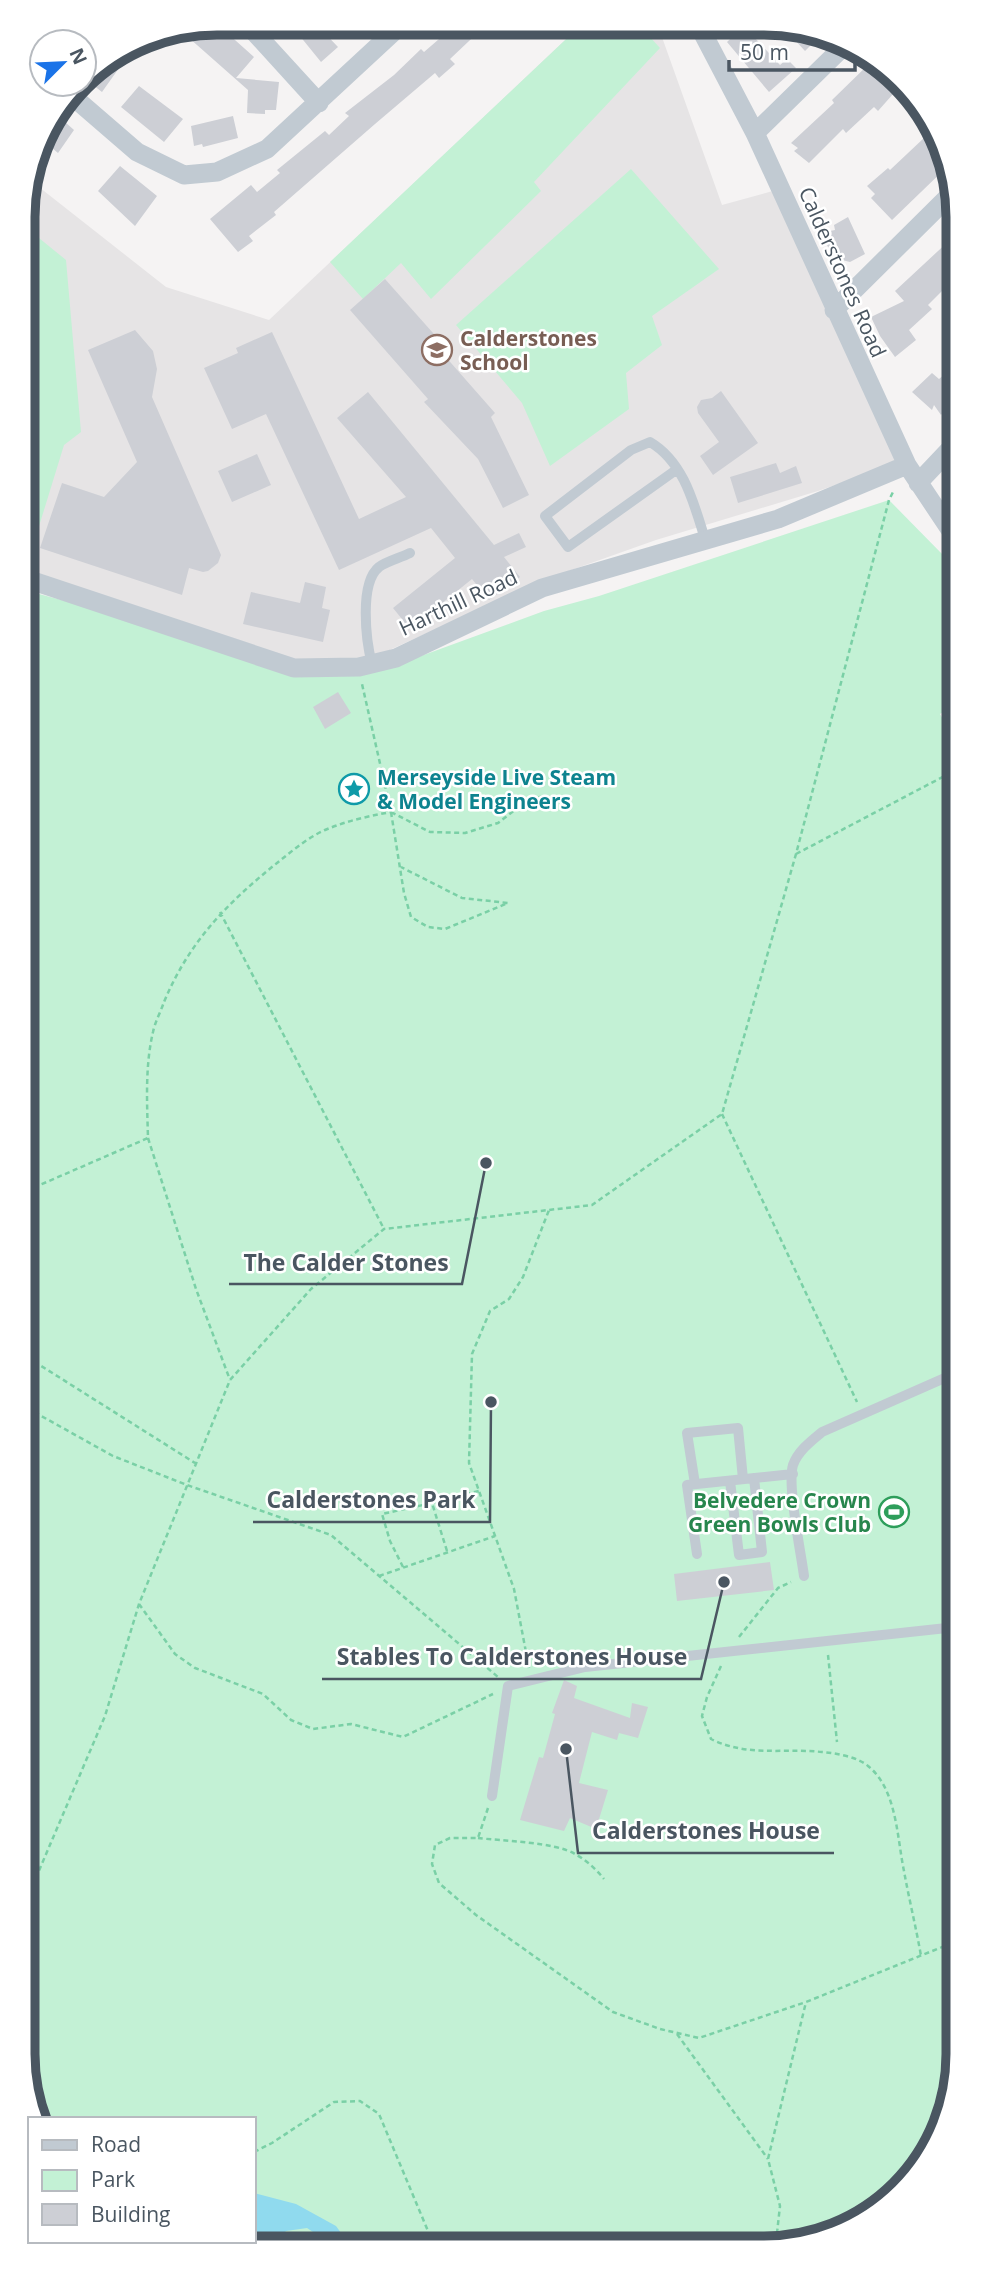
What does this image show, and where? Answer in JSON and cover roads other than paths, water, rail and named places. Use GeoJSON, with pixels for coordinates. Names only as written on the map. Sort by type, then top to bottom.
{"type":"FeatureCollection","features":[{"type":"Feature","properties":{"kind":"street"},"geometry":{"type":"LineString","coordinates":[[257,35],[319,103]]}},
{"type":"Feature","properties":{"kind":"street"},"geometry":{"type":"LineString","coordinates":[[78,101],[138,152],[184,175],[217,172],[267,149],[389,35]]}},
{"type":"Feature","properties":{"kind":"street","name":"Calderstones Road"},"geometry":{"type":"LineString","coordinates":[[704,35],[755,133],[906,465],[946,524]]}},
{"type":"Feature","properties":{"kind":"street"},"geometry":{"type":"LineString","coordinates":[[755,133],[839,52]]}},
{"type":"Feature","properties":{"kind":"street"},"geometry":{"type":"LineString","coordinates":[[834,310],[945,200]]}},
{"type":"Feature","properties":{"kind":"street"},"geometry":{"type":"LineString","coordinates":[[919,483],[946,454]]}},
{"type":"Feature","properties":{"kind":"street","name":"Harthill Road"},"geometry":{"type":"LineString","coordinates":[[35,582],[294,668],[365,666],[396,657],[542,588],[778,519],[906,465]]}},
{"type":"Feature","properties":{"kind":"lane"},"geometry":{"type":"LineString","coordinates":[[676,470],[568,547],[545,516],[631,450],[650,442],[662,449],[690,490],[705,539]]}},
{"type":"Feature","properties":{"kind":"lane"},"geometry":{"type":"LineString","coordinates":[[365,666],[370,579],[380,567],[410,553]]}},
{"type":"Feature","properties":{"kind":"lane"},"geometry":{"type":"LineString","coordinates":[[804,1576],[793,1492],[793,1465],[806,1445],[822,1432],[946,1378]]}},
{"type":"Feature","properties":{"kind":"lane"},"geometry":{"type":"LineString","coordinates":[[695,1484],[687,1433],[738,1428],[743,1479]]}},
{"type":"Feature","properties":{"kind":"lane"},"geometry":{"type":"LineString","coordinates":[[697,1554],[687,1485],[793,1474]]}},
{"type":"Feature","properties":{"kind":"lane"},"geometry":{"type":"LineString","coordinates":[[730,1480],[739,1555],[762,1552],[754,1478]]}},
{"type":"Feature","properties":{"kind":"lane"},"geometry":{"type":"LineString","coordinates":[[492,1796],[509,1686],[584,1667],[946,1628]]}},
{"type":"Feature","properties":{"kind":"water"},"geometry":{"type":"Polygon","coordinates":[[[256,2194],[296,2204],[336,2226],[343,2236],[319,2236],[307,2228],[286,2231],[282,2236],[256,2236],[256,2194]]]}},
{"type":"Feature","properties":{"kind":"place","name":"Calderstones School"},"geometry":{"type":"Point","coordinates":[437,350]}},
{"type":"Feature","properties":{"kind":"place","name":"Merseyside Live Steam & Model Engineers"},"geometry":{"type":"Point","coordinates":[354,789]}},
{"type":"Feature","properties":{"kind":"place","name":"The Calder Stones"},"geometry":{"type":"Point","coordinates":[486,1163]}},
{"type":"Feature","properties":{"kind":"place","name":"Calderstones Park"},"geometry":{"type":"Point","coordinates":[491,1402]}},
{"type":"Feature","properties":{"kind":"place","name":"Belvedere Crown Green Bowls Club"},"geometry":{"type":"Point","coordinates":[894,1512]}},
{"type":"Feature","properties":{"kind":"place","name":"Stables To Calderstones House"},"geometry":{"type":"Point","coordinates":[724,1582]}},
{"type":"Feature","properties":{"kind":"place","name":"Calderstones House"},"geometry":{"type":"Point","coordinates":[566,1749]}}]}
